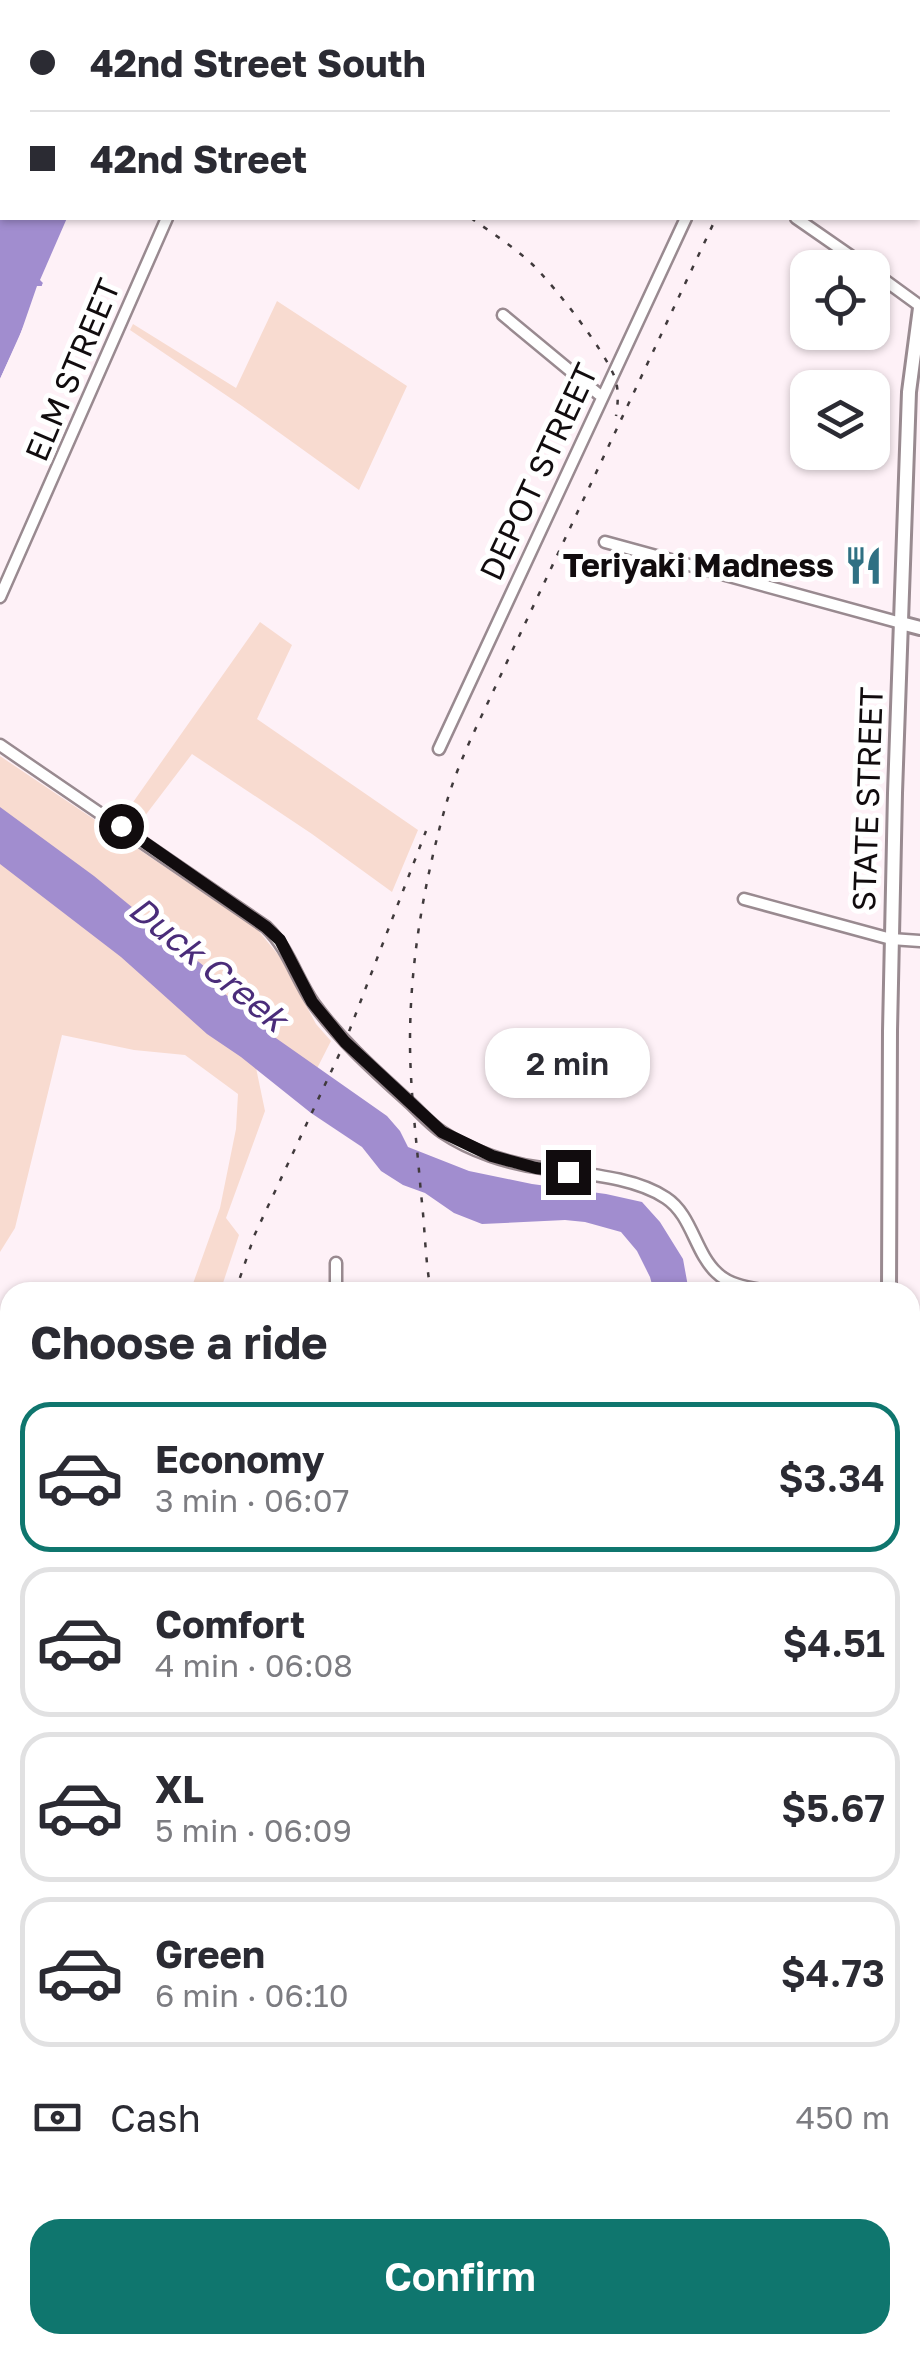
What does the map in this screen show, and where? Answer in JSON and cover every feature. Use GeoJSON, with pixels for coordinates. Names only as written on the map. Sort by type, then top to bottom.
{"type":"FeatureCollection","features":[{"type":"Feature","properties":{"kind":"main road","name":"STATE STREET"},"geometry":{"type":"LineString","coordinates":[[889,1282],[891,939],[909,392],[920,307]]}},
{"type":"Feature","properties":{"kind":"main road"},"geometry":{"type":"LineString","coordinates":[[901,624],[920,628]]}},
{"type":"Feature","properties":{"kind":"street","name":"ELM STREET"},"geometry":{"type":"LineString","coordinates":[[0,596],[166,220]]}},
{"type":"Feature","properties":{"kind":"street","name":"DEPOT STREET"},"geometry":{"type":"LineString","coordinates":[[439,749],[685,220]]}},
{"type":"Feature","properties":{"kind":"street"},"geometry":{"type":"LineString","coordinates":[[799,220],[842,250]]}},
{"type":"Feature","properties":{"kind":"street"},"geometry":{"type":"LineString","coordinates":[[890,284],[920,307]]}},
{"type":"Feature","properties":{"kind":"street"},"geometry":{"type":"LineString","coordinates":[[502,315],[602,397]]}},
{"type":"Feature","properties":{"kind":"street"},"geometry":{"type":"LineString","coordinates":[[605,542],[901,624]]}},
{"type":"Feature","properties":{"kind":"street"},"geometry":{"type":"LineString","coordinates":[[0,744],[266,927],[280,940],[312,1002],[366,1063],[442,1132],[492,1156],[536,1168],[599,1176],[646,1188],[670,1200],[716,1273],[731,1282]]}},
{"type":"Feature","properties":{"kind":"street"},"geometry":{"type":"LineString","coordinates":[[744,900],[891,939],[920,941]]}},
{"type":"Feature","properties":{"kind":"street"},"geometry":{"type":"LineString","coordinates":[[336,1263],[336,1282]]}},
{"type":"Feature","properties":{"kind":"shaded area"},"geometry":{"type":"Polygon","coordinates":[[[0,220],[68,220],[43,283],[0,379],[0,220]]]}},
{"type":"Feature","properties":{"kind":"shaded area"},"geometry":{"type":"Polygon","coordinates":[[[277,301],[407,386],[359,490],[130,330],[133,324],[236,388],[277,301]]]}},
{"type":"Feature","properties":{"kind":"shaded area"},"geometry":{"type":"Polygon","coordinates":[[[260,622],[292,645],[257,719],[418,830],[392,892],[192,754],[138,825],[124,815],[260,622]]]}},
{"type":"Feature","properties":{"kind":"shaded area"},"geometry":{"type":"Polygon","coordinates":[[[0,756],[257,929],[280,957],[316,1024],[331,1041],[304,1094],[255,1063],[265,1111],[226,1218],[239,1235],[223,1282],[194,1282],[220,1208],[236,1129],[238,1094],[185,1055],[134,1050],[62,1035],[15,1228],[0,1252],[0,756]]]}},
{"type":"Feature","properties":{"kind":"shaded area"},"geometry":{"type":"Polygon","coordinates":[[[0,807],[94,876],[216,976],[224,993],[273,1036],[387,1116],[408,1147],[469,1171],[642,1202],[683,1259],[687,1282],[651,1282],[637,1251],[621,1232],[565,1220],[482,1224],[403,1185],[381,1171],[362,1147],[207,1034],[121,957],[0,864],[0,807]]]}},
{"type":"Feature","properties":{"kind":"pier"},"geometry":{"type":"Polygon","coordinates":[[[66,220],[73,220],[5,381],[0,384],[37,286],[42,286],[40,280],[66,220]]]}},
{"type":"Feature","properties":{"kind":"railway"},"geometry":{"type":"LineString","coordinates":[[474,220],[533,265],[578,319],[615,378],[616,416]]}},
{"type":"Feature","properties":{"kind":"railway"},"geometry":{"type":"LineString","coordinates":[[430,1282],[410,1041],[416,952],[437,836],[469,743],[715,220]]}},
{"type":"Feature","properties":{"kind":"railway"},"geometry":{"type":"LineString","coordinates":[[238,1282],[255,1234],[345,1042],[426,831]]}},
{"type":"Feature","properties":{"kind":"place","name":"Teriyaki Madness"},"geometry":{"type":"Point","coordinates":[864,566]}},
{"type":"Feature","properties":{"kind":"route"},"geometry":{"type":"LineString","coordinates":[[121,826],[280,940],[312,1002],[345,1042],[442,1132],[492,1156],[568,1172]]}},
{"type":"Feature","properties":{"kind":"water label","name":"Duck Creek"},"geometry":{"type":"Point","coordinates":[208,964]}}]}
